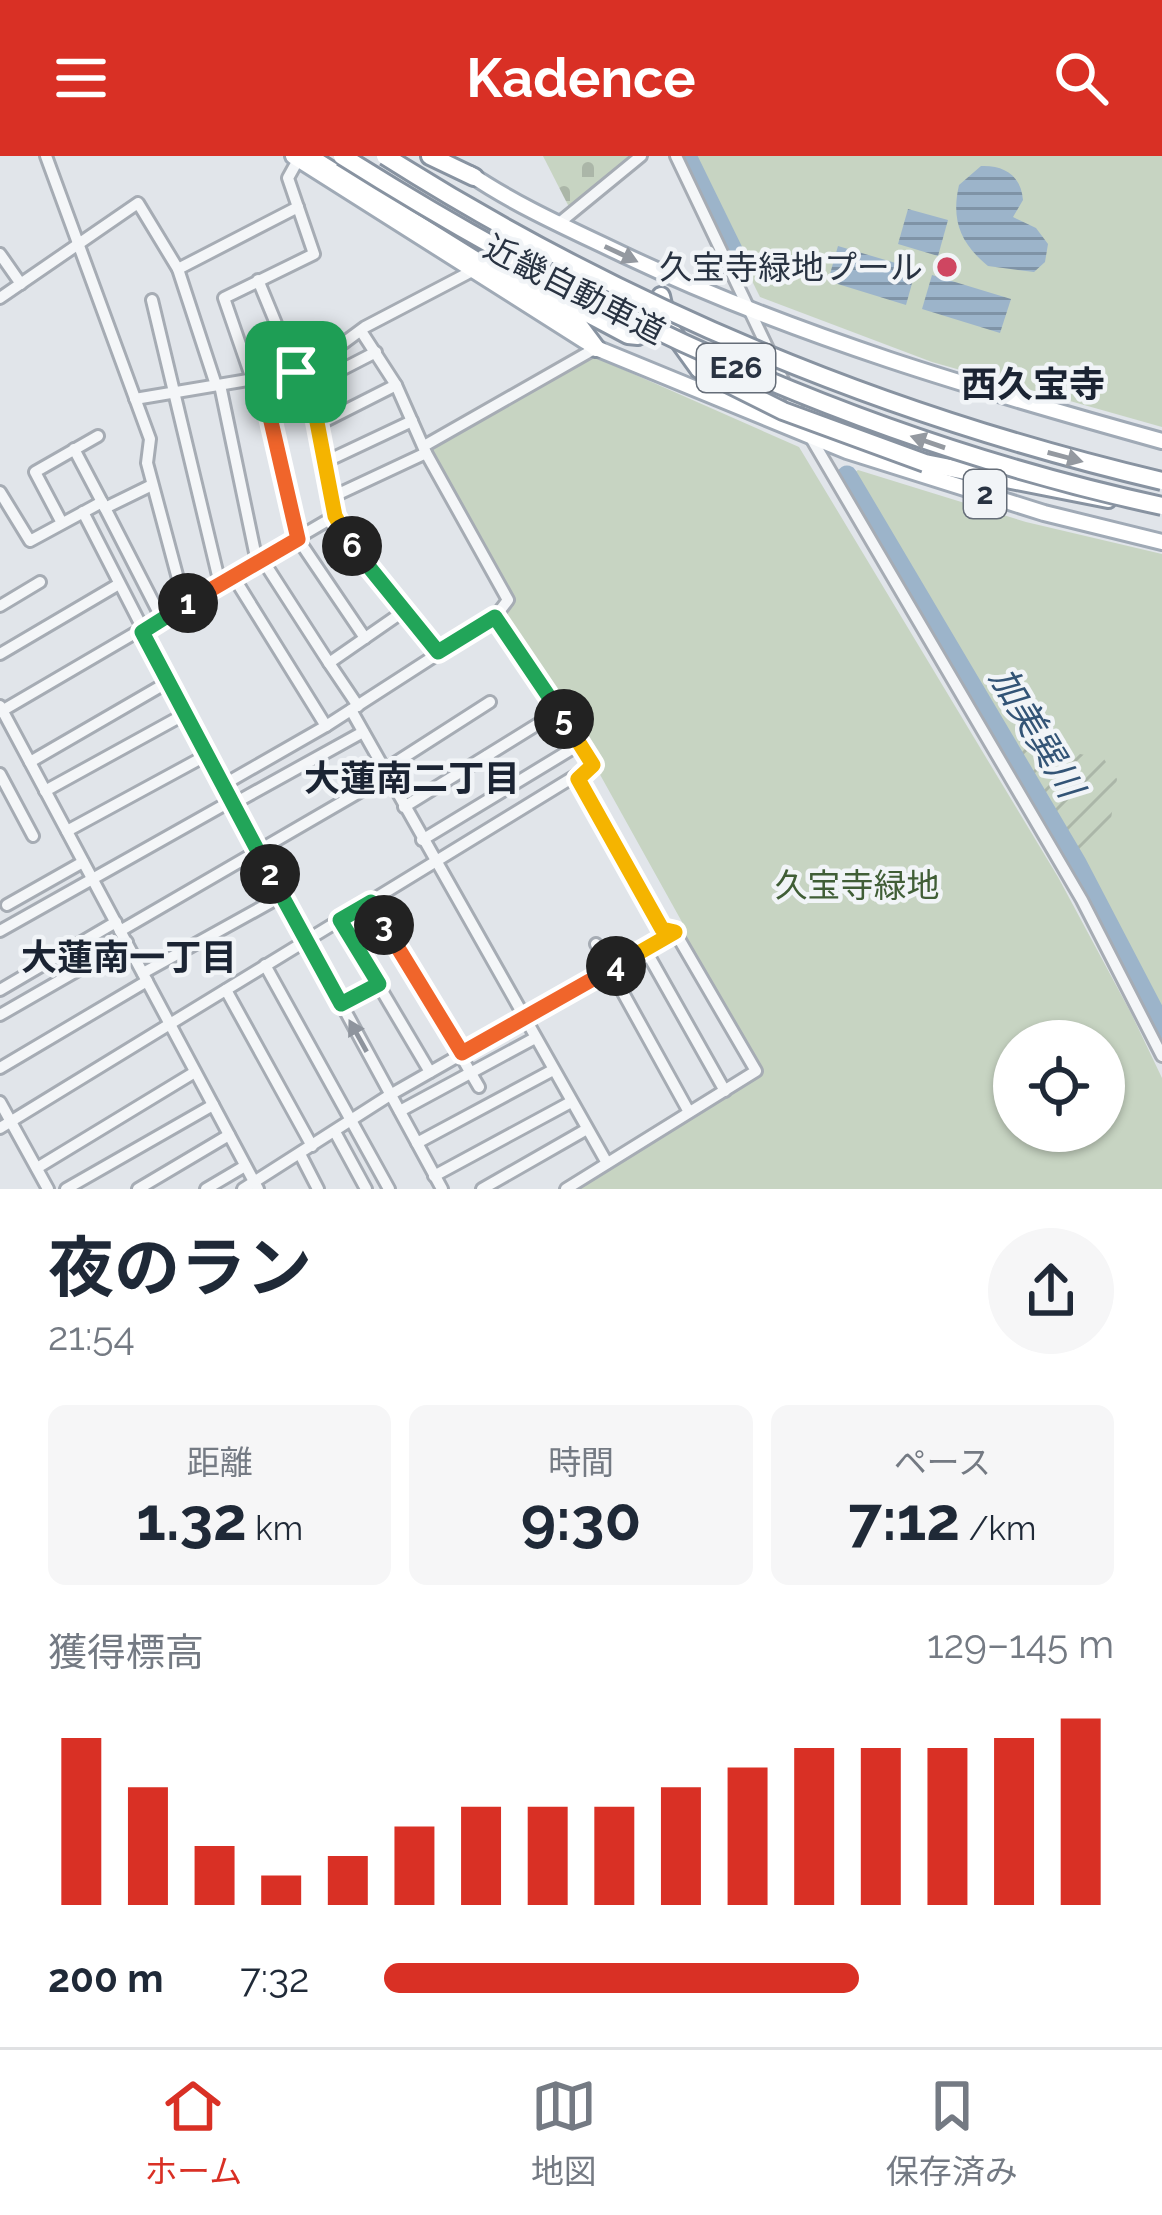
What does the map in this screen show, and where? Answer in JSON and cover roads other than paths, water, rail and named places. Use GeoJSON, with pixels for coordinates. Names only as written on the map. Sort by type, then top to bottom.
{"type":"FeatureCollection","features":[{"type":"Feature","properties":{"kind":"highway","name":"近畿自動車道"},"geometry":{"type":"LineString","coordinates":[[342,156],[544,275],[774,385],[964,454],[1162,507]]}},
{"type":"Feature","properties":{"kind":"highway","name":"近畿自動車道"},"geometry":{"type":"LineString","coordinates":[[385,156],[574,264],[798,369],[954,425],[1162,481]]}},
{"type":"Feature","properties":{"kind":"highway"},"geometry":{"type":"LineString","coordinates":[[430,156],[474,177]]}},
{"type":"Feature","properties":{"kind":"highway"},"geometry":{"type":"LineString","coordinates":[[300,157],[628,335],[638,336],[646,326],[645,313]]}},
{"type":"Feature","properties":{"kind":"highway"},"geometry":{"type":"LineString","coordinates":[[430,229],[578,324],[596,348]]}},
{"type":"Feature","properties":{"kind":"highway"},"geometry":{"type":"LineString","coordinates":[[661,296],[668,326],[699,369],[782,410],[925,464],[994,481],[1162,507]]}},
{"type":"Feature","properties":{"kind":"main road"},"geometry":{"type":"LineString","coordinates":[[446,156],[558,224],[744,307],[952,383],[1162,441]]}},
{"type":"Feature","properties":{"kind":"main road","name":"2"},"geometry":{"type":"LineString","coordinates":[[300,157],[596,348],[811,438],[1044,513],[1162,542]]}},
{"type":"Feature","properties":{"kind":"street"},"geometry":{"type":"LineString","coordinates":[[46,156],[150,439],[146,464],[185,605]]}},
{"type":"Feature","properties":{"kind":"street"},"geometry":{"type":"LineString","coordinates":[[558,224],[641,156]]}},
{"type":"Feature","properties":{"kind":"street"},"geometry":{"type":"LineString","coordinates":[[676,156],[744,307],[811,438],[1082,900],[1162,1056]]}},
{"type":"Feature","properties":{"kind":"street"},"geometry":{"type":"LineString","coordinates":[[300,157],[288,178],[314,254],[224,298],[256,379],[298,539],[365,638]]}},
{"type":"Feature","properties":{"kind":"street"},"geometry":{"type":"LineString","coordinates":[[0,298],[138,203],[178,268],[218,385],[259,561],[329,663],[422,840],[607,1163]]}},
{"type":"Feature","properties":{"kind":"street"},"geometry":{"type":"LineString","coordinates":[[178,268],[298,207]]}},
{"type":"Feature","properties":{"kind":"street"},"geometry":{"type":"LineString","coordinates":[[0,254],[21,284]]}},
{"type":"Feature","properties":{"kind":"street"},"geometry":{"type":"LineString","coordinates":[[135,399],[302,371],[361,332],[474,270]]}},
{"type":"Feature","properties":{"kind":"street"},"geometry":{"type":"LineString","coordinates":[[257,280],[310,386],[335,516],[346,539],[438,652]]}},
{"type":"Feature","properties":{"kind":"street"},"geometry":{"type":"LineString","coordinates":[[152,300],[220,584]]}},
{"type":"Feature","properties":{"kind":"street"},"geometry":{"type":"LineString","coordinates":[[223,785],[326,727],[495,617],[508,600],[425,450],[396,386],[361,332]]}},
{"type":"Feature","properties":{"kind":"street"},"geometry":{"type":"LineString","coordinates":[[332,497],[425,450],[596,348]]}},
{"type":"Feature","properties":{"kind":"street"},"geometry":{"type":"LineString","coordinates":[[310,386],[376,352]]}},
{"type":"Feature","properties":{"kind":"street"},"geometry":{"type":"LineString","coordinates":[[317,424],[396,386]]}},
{"type":"Feature","properties":{"kind":"street"},"geometry":{"type":"LineString","coordinates":[[325,462],[412,421]]}},
{"type":"Feature","properties":{"kind":"street"},"geometry":{"type":"LineString","coordinates":[[62,523],[35,472],[98,436]]}},
{"type":"Feature","properties":{"kind":"street"},"geometry":{"type":"LineString","coordinates":[[74,449],[162,619]]}},
{"type":"Feature","properties":{"kind":"street"},"geometry":{"type":"LineString","coordinates":[[0,492],[5,511],[30,541],[83,512],[152,485]]}},
{"type":"Feature","properties":{"kind":"street"},"geometry":{"type":"LineString","coordinates":[[83,512],[168,682],[442,1189]]}},
{"type":"Feature","properties":{"kind":"street"},"geometry":{"type":"LineString","coordinates":[[335,516],[1,710],[229,1135],[252,1187],[390,1095],[675,932]]}},
{"type":"Feature","properties":{"kind":"street"},"geometry":{"type":"LineString","coordinates":[[233,576],[326,727]]}},
{"type":"Feature","properties":{"kind":"street"},"geometry":{"type":"LineString","coordinates":[[0,606],[40,582]]}},
{"type":"Feature","properties":{"kind":"street"},"geometry":{"type":"LineString","coordinates":[[0,654],[119,584]]}},
{"type":"Feature","properties":{"kind":"street"},"geometry":{"type":"LineString","coordinates":[[329,663],[404,611]]}},
{"type":"Feature","properties":{"kind":"street"},"geometry":{"type":"LineString","coordinates":[[5,1125],[578,779],[593,765],[495,617]]}},
{"type":"Feature","properties":{"kind":"street"},"geometry":{"type":"LineString","coordinates":[[30,762],[168,682]]}},
{"type":"Feature","properties":{"kind":"street"},"geometry":{"type":"LineString","coordinates":[[0,990],[121,932],[259,852],[490,702]]}},
{"type":"Feature","properties":{"kind":"street"},"geometry":{"type":"LineString","coordinates":[[404,807],[559,711]]}},
{"type":"Feature","properties":{"kind":"street"},"geometry":{"type":"LineString","coordinates":[[45,791],[185,714]]}},
{"type":"Feature","properties":{"kind":"street"},"geometry":{"type":"LineString","coordinates":[[0,931],[363,732]]}},
{"type":"Feature","properties":{"kind":"street"},"geometry":{"type":"LineString","coordinates":[[422,840],[580,745]]}},
{"type":"Feature","properties":{"kind":"street"},"geometry":{"type":"LineString","coordinates":[[67,831],[207,755]]}},
{"type":"Feature","properties":{"kind":"street"},"geometry":{"type":"LineString","coordinates":[[487,756],[507,789]]}},
{"type":"Feature","properties":{"kind":"street"},"geometry":{"type":"LineString","coordinates":[[0,774],[33,836]]}},
{"type":"Feature","properties":{"kind":"street"},"geometry":{"type":"LineString","coordinates":[[566,1189],[756,1071],[675,932],[662,929],[578,779]]}},
{"type":"Feature","properties":{"kind":"street"},"geometry":{"type":"LineString","coordinates":[[7,905],[83,862]]}},
{"type":"Feature","properties":{"kind":"street"},"geometry":{"type":"LineString","coordinates":[[0,891],[16,922]]}},
{"type":"Feature","properties":{"kind":"street"},"geometry":{"type":"LineString","coordinates":[[0,1068],[282,896]]}},
{"type":"Feature","properties":{"kind":"street"},"geometry":{"type":"LineString","coordinates":[[371,902],[479,1087]]}},
{"type":"Feature","properties":{"kind":"street"},"geometry":{"type":"LineString","coordinates":[[340,920],[430,1072]]}},
{"type":"Feature","properties":{"kind":"street"},"geometry":{"type":"LineString","coordinates":[[0,1016],[121,932]]}},
{"type":"Feature","properties":{"kind":"street"},"geometry":{"type":"LineString","coordinates":[[596,944],[689,1112]]}},
{"type":"Feature","properties":{"kind":"street"},"geometry":{"type":"LineString","coordinates":[[645,949],[724,1090]]}},
{"type":"Feature","properties":{"kind":"street"},"geometry":{"type":"LineString","coordinates":[[265,965],[389,1189]]}},
{"type":"Feature","properties":{"kind":"street"},"geometry":{"type":"LineString","coordinates":[[341,1004],[379,984]]}},
{"type":"Feature","properties":{"kind":"street"},"geometry":{"type":"LineString","coordinates":[[226,990],[312,1146]]}},
{"type":"Feature","properties":{"kind":"street"},"geometry":{"type":"LineString","coordinates":[[400,1111],[535,1038]]}},
{"type":"Feature","properties":{"kind":"street"},"geometry":{"type":"LineString","coordinates":[[417,1143],[553,1070]]}},
{"type":"Feature","properties":{"kind":"street"},"geometry":{"type":"LineString","coordinates":[[37,1168],[195,1072]]}},
{"type":"Feature","properties":{"kind":"street"},"geometry":{"type":"LineString","coordinates":[[0,1102],[5,1125],[48,1189]]}},
{"type":"Feature","properties":{"kind":"street"},"geometry":{"type":"LineString","coordinates":[[434,1176],[572,1102]]}},
{"type":"Feature","properties":{"kind":"street"},"geometry":{"type":"LineString","coordinates":[[66,1189],[212,1105]]}},
{"type":"Feature","properties":{"kind":"street"},"geometry":{"type":"LineString","coordinates":[[482,1189],[587,1129]]}},
{"type":"Feature","properties":{"kind":"street"},"geometry":{"type":"LineString","coordinates":[[335,1132],[366,1189]]}},
{"type":"Feature","properties":{"kind":"street"},"geometry":{"type":"LineString","coordinates":[[138,1189],[229,1135]]}},
{"type":"Feature","properties":{"kind":"street"},"geometry":{"type":"LineString","coordinates":[[300,1154],[318,1189]]}},
{"type":"Feature","properties":{"kind":"street"},"geometry":{"type":"LineString","coordinates":[[206,1189],[245,1166]]}},
{"type":"Feature","properties":{"kind":"water"},"geometry":{"type":"Polygon","coordinates":[[[981,166],[1004,170],[1019,184],[1023,200],[1013,217],[1036,228],[1048,244],[1045,262],[1034,272],[988,266],[964,239],[957,220],[959,185],[981,166]]]}},
{"type":"Feature","properties":{"kind":"water"},"geometry":{"type":"Polygon","coordinates":[[[908,209],[948,220],[938,256],[898,244],[908,209]]]}},
{"type":"Feature","properties":{"kind":"water"},"geometry":{"type":"Polygon","coordinates":[[[838,246],[916,269],[906,305],[828,281],[838,246]]]}},
{"type":"Feature","properties":{"kind":"water"},"geometry":{"type":"Polygon","coordinates":[[[932,275],[1011,299],[1000,333],[922,309],[932,275]]]}},
{"type":"Feature","properties":{"kind":"waterway","name":"加美巽川"},"geometry":{"type":"LineString","coordinates":[[686,156],[733,252]]}},
{"type":"Feature","properties":{"kind":"waterway","name":"加美巽川"},"geometry":{"type":"LineString","coordinates":[[847,476],[1076,863],[1162,1028]]}},
{"type":"Feature","properties":{"kind":"place","name":"久宝寺緑地プール"},"geometry":{"type":"Point","coordinates":[947,267]}},
{"type":"Feature","properties":{"kind":"district","name":"西久宝寺"},"geometry":{"type":"Point","coordinates":[1033,384]}},
{"type":"Feature","properties":{"kind":"district","name":"大蓮南二丁目"},"geometry":{"type":"Point","coordinates":[412,778]}},
{"type":"Feature","properties":{"kind":"district","name":"大蓮南一丁目"},"geometry":{"type":"Point","coordinates":[129,957]}},
{"type":"Feature","properties":{"kind":"park label","name":"久宝寺緑地"},"geometry":{"type":"Point","coordinates":[857,885]}}]}
